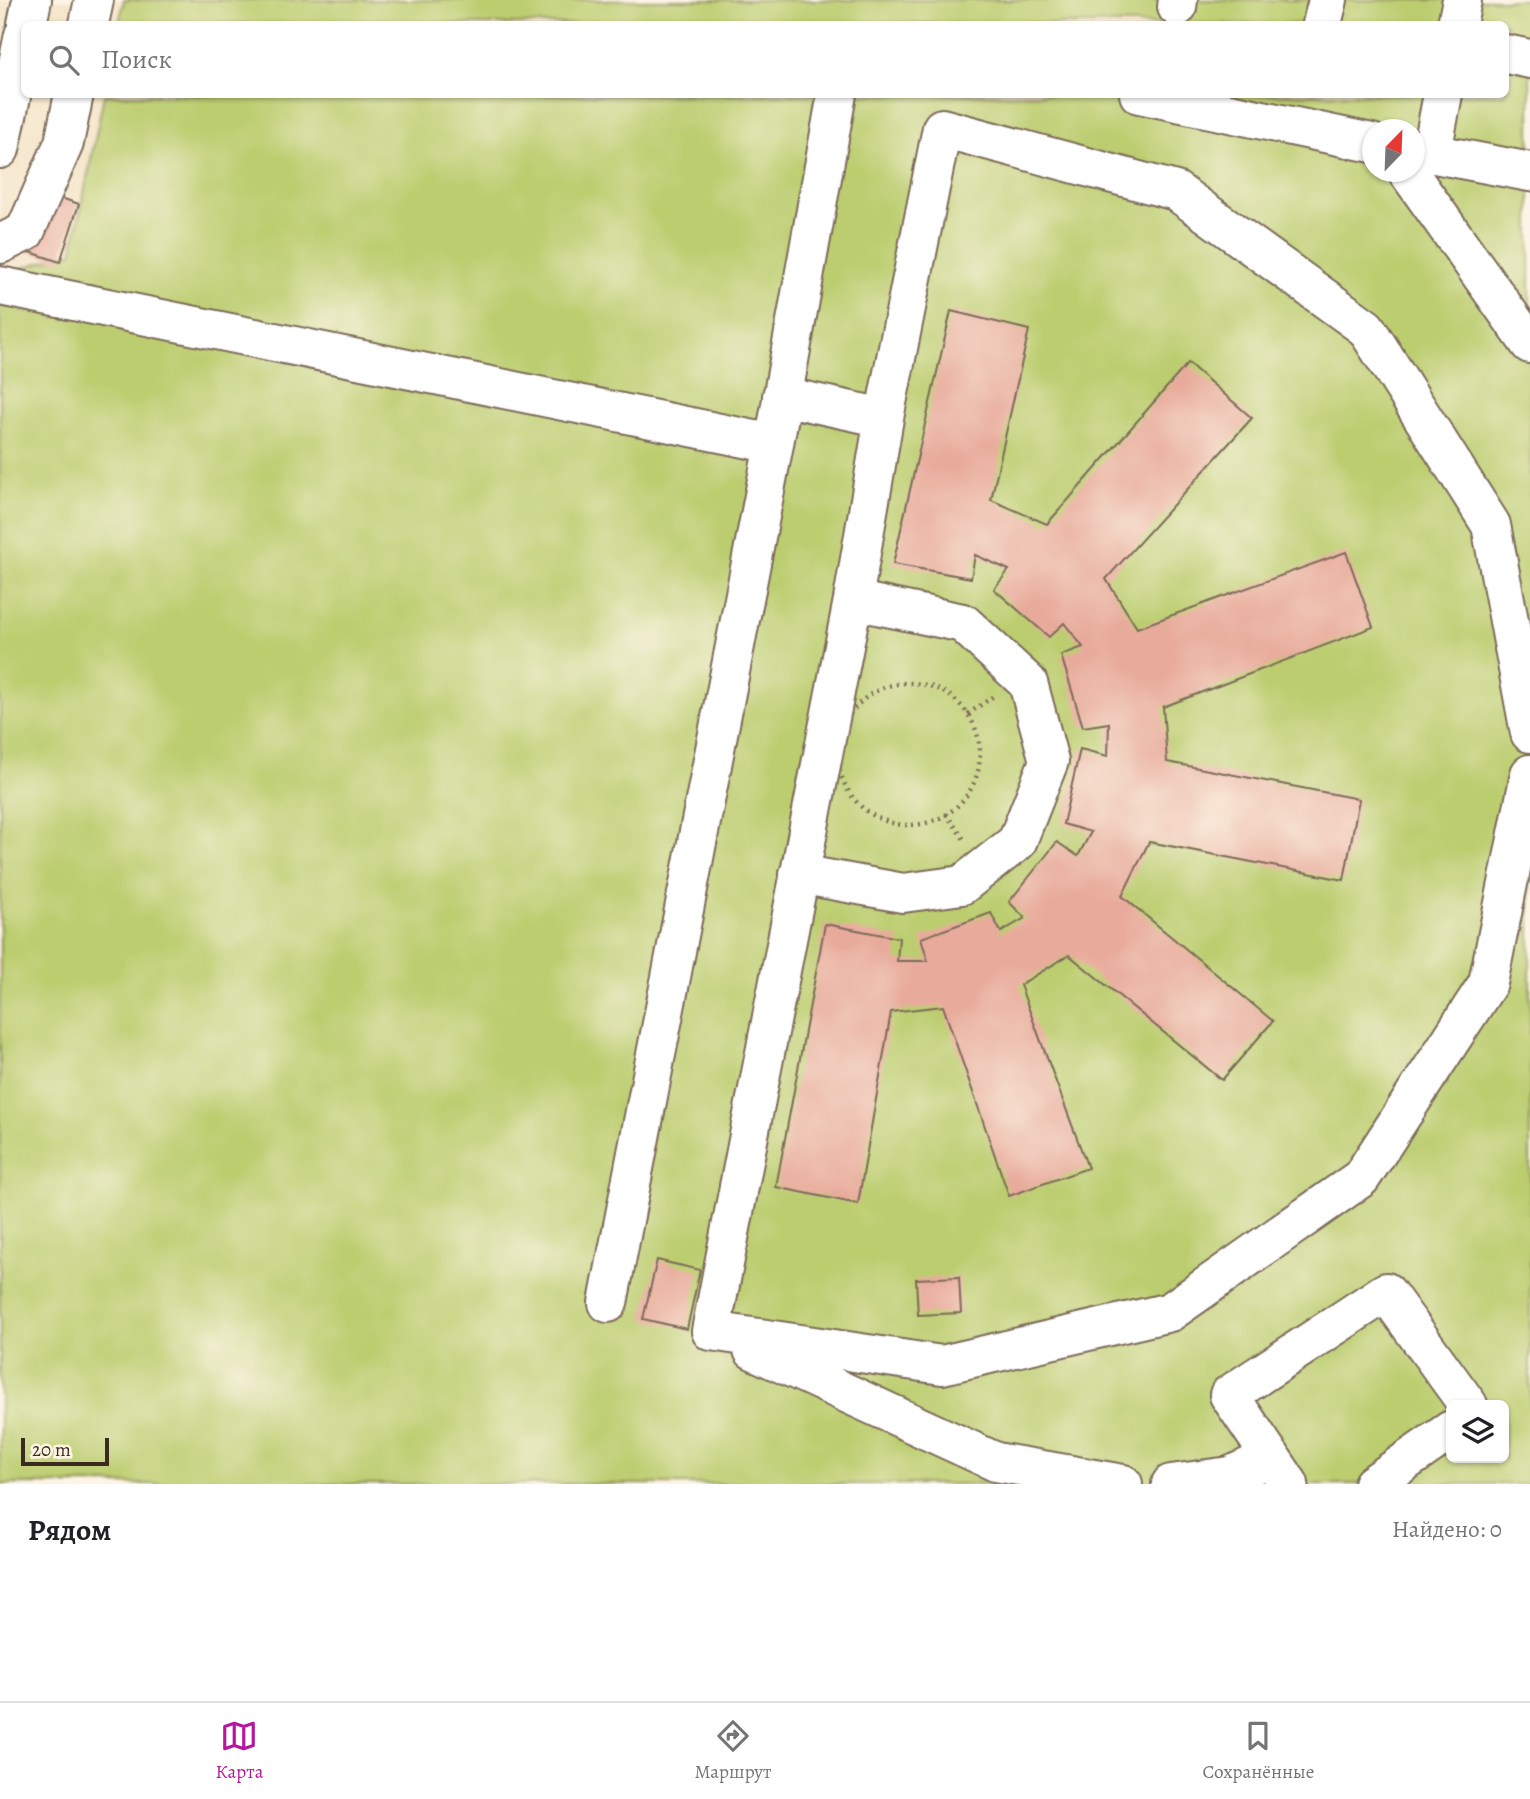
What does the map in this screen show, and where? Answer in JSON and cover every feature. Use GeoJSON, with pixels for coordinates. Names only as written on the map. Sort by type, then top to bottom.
{"type":"FeatureCollection","features":[{"type":"Feature","properties":{"kind":"street"},"geometry":{"type":"LineString","coordinates":[[28,21],[32,0]]}},
{"type":"Feature","properties":{"kind":"street"},"geometry":{"type":"LineString","coordinates":[[90,21],[94,0]]}},
{"type":"Feature","properties":{"kind":"street"},"geometry":{"type":"LineString","coordinates":[[1323,21],[1328,0]]}},
{"type":"Feature","properties":{"kind":"street"},"geometry":{"type":"LineString","coordinates":[[1458,21],[1462,0]]}},
{"type":"Feature","properties":{"kind":"street"},"geometry":{"type":"LineString","coordinates":[[0,149],[21,49]]}},
{"type":"Feature","properties":{"kind":"street"},"geometry":{"type":"LineString","coordinates":[[1509,55],[1530,59]]}},
{"type":"Feature","properties":{"kind":"street"},"geometry":{"type":"LineString","coordinates":[[0,244],[24,232],[64,143],[74,98]]}},
{"type":"Feature","properties":{"kind":"street"},"geometry":{"type":"LineString","coordinates":[[608,1303],[709,707],[774,444],[836,98]]}},
{"type":"Feature","properties":{"kind":"street"},"geometry":{"type":"LineString","coordinates":[[1158,98],[1362,141]]}},
{"type":"Feature","properties":{"kind":"street"},"geometry":{"type":"LineString","coordinates":[[1425,140],[1441,98]]}},
{"type":"Feature","properties":{"kind":"street"},"geometry":{"type":"LineString","coordinates":[[711,1331],[853,600],[884,418],[942,128],[1176,191],[1366,328],[1491,525],[1530,733]]}},
{"type":"Feature","properties":{"kind":"street"},"geometry":{"type":"LineString","coordinates":[[1425,159],[1530,172]]}},
{"type":"Feature","properties":{"kind":"street"},"geometry":{"type":"LineString","coordinates":[[1425,170],[1530,344]]}},
{"type":"Feature","properties":{"kind":"street"},"geometry":{"type":"LineString","coordinates":[[0,286],[774,444]]}},
{"type":"Feature","properties":{"kind":"street"},"geometry":{"type":"LineString","coordinates":[[782,396],[884,418]]}},
{"type":"Feature","properties":{"kind":"street"},"geometry":{"type":"LineString","coordinates":[[799,874],[903,894],[962,885],[1017,842],[1049,761],[1028,683],[963,623],[853,600]]}},
{"type":"Feature","properties":{"kind":"street"},"geometry":{"type":"LineString","coordinates":[[711,1331],[942,1366],[1170,1312],[1361,1178],[1488,983],[1530,774]]}},
{"type":"Feature","properties":{"kind":"street"},"geometry":{"type":"LineString","coordinates":[[1171,1484],[1280,1470],[1229,1395],[1386,1292],[1464,1400]]}},
{"type":"Feature","properties":{"kind":"street"},"geometry":{"type":"LineString","coordinates":[[711,1331],[996,1462],[1123,1484]]}},
{"type":"Feature","properties":{"kind":"street"},"geometry":{"type":"LineString","coordinates":[[1373,1484],[1446,1433]]}},
{"type":"Feature","properties":{"kind":"path"},"geometry":{"type":"LineString","coordinates":[[903,683],[927,685],[947,694],[964,709],[975,728],[980,750],[978,772],[970,792],[954,809],[936,820],[914,825],[889,822],[867,811],[850,794],[840,772],[838,747],[845,724],[859,704],[879,690],[903,683]]}},
{"type":"Feature","properties":{"kind":"green space"},"geometry":{"type":"Polygon","coordinates":[[[124,0],[1530,0],[1530,1484],[0,1484],[0,291],[4,273],[72,253],[103,98],[1509,98],[1509,21],[120,21],[124,0]]]}},
{"type":"Feature","properties":{"kind":"building"},"geometry":{"type":"Polygon","coordinates":[[[45,193],[79,204],[60,262],[27,251],[45,193]]]}},
{"type":"Feature","properties":{"kind":"building"},"geometry":{"type":"Polygon","coordinates":[[[951,311],[1029,330],[991,500],[1047,524],[1188,363],[1252,418],[1106,579],[1137,628],[1346,552],[1373,627],[1163,707],[1167,762],[1359,799],[1344,880],[1149,842],[1122,896],[1273,1021],[1222,1080],[1069,955],[1020,985],[1088,1168],[1009,1196],[943,1006],[891,1012],[858,1204],[776,1187],[825,924],[899,938],[897,961],[928,961],[921,938],[991,913],[1001,932],[1025,918],[1009,902],[1057,842],[1078,856],[1091,832],[1063,824],[1080,749],[1108,756],[1109,723],[1083,727],[1061,655],[1083,647],[1064,623],[1049,637],[994,589],[1009,570],[975,555],[971,578],[893,564],[951,311]]]}},
{"type":"Feature","properties":{"kind":"building"},"geometry":{"type":"Polygon","coordinates":[[[657,1260],[700,1270],[687,1329],[643,1319],[657,1260]]]}},
{"type":"Feature","properties":{"kind":"building"},"geometry":{"type":"Polygon","coordinates":[[[959,1277],[961,1313],[918,1315],[916,1279],[959,1277]]]}}]}
